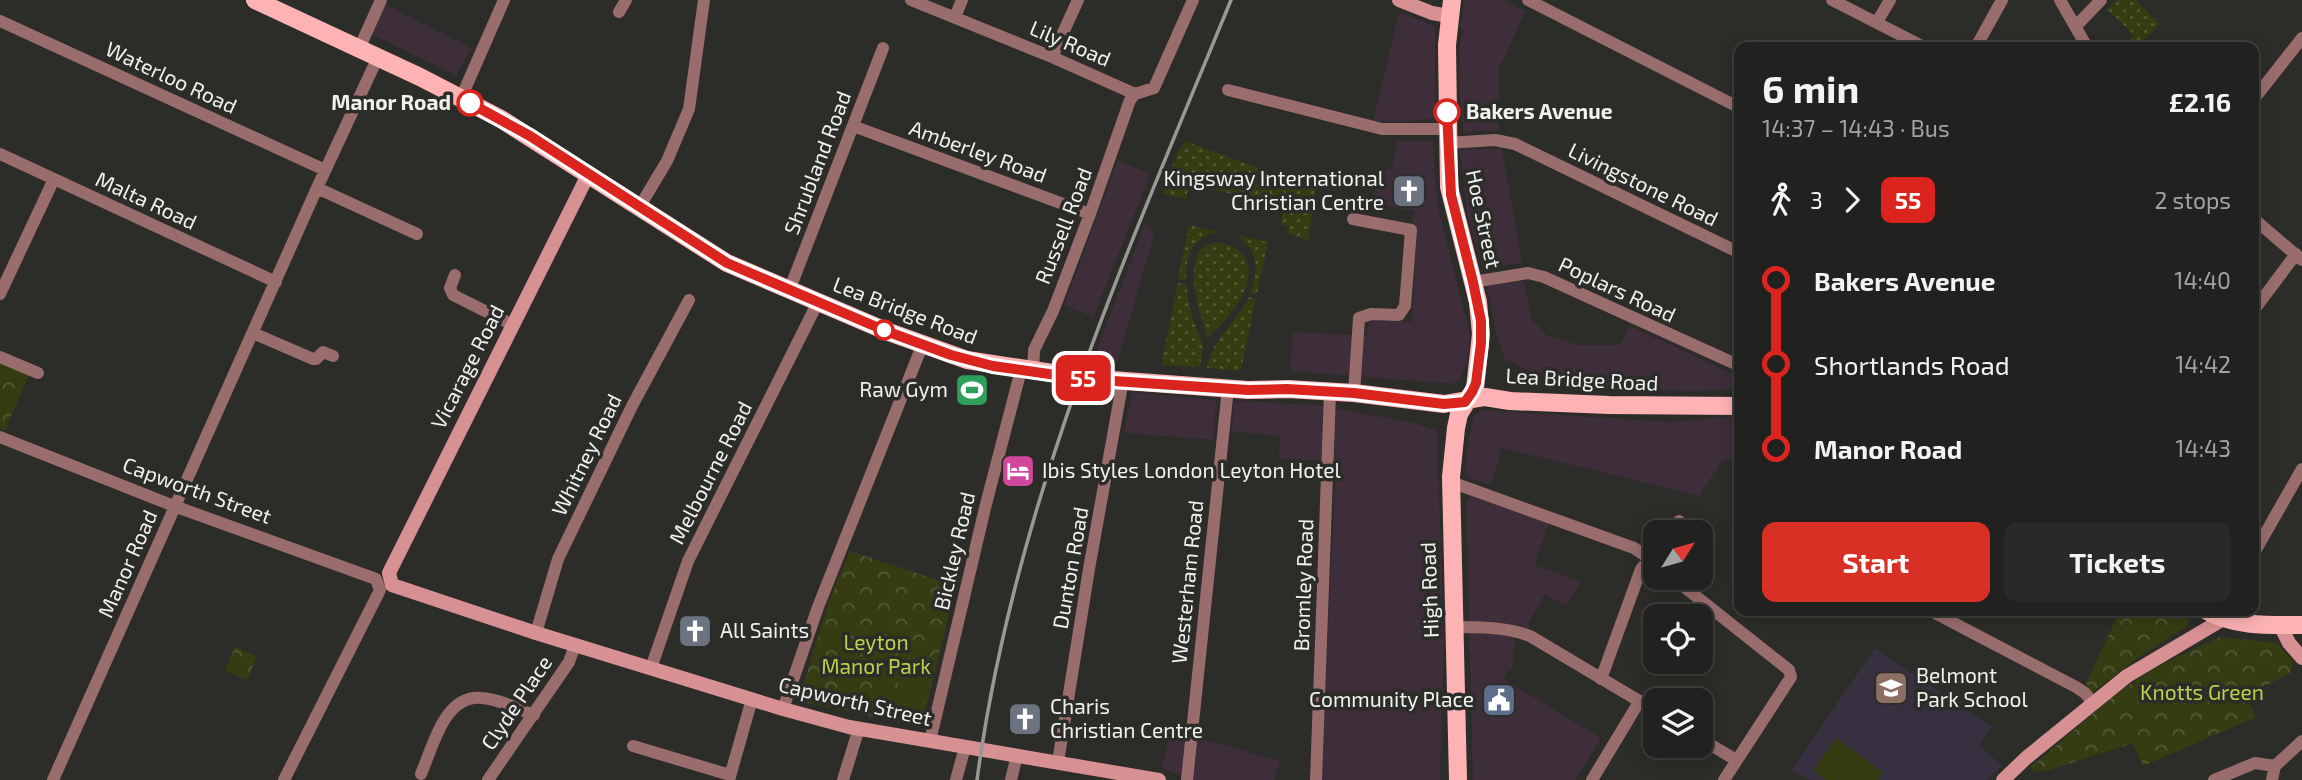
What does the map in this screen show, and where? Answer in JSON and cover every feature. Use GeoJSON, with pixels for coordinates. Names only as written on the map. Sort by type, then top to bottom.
{"type":"FeatureCollection","features":[{"type":"Feature","properties":{"kind":"main road","name":"Lea Bridge Road"},"geometry":{"type":"LineString","coordinates":[[255,0],[461,98],[530,136],[718,257],[789,291],[922,346],[967,360],[1027,371],[1123,380],[1354,393],[1444,404],[1485,397],[1510,401],[1609,405],[1734,406]]}},
{"type":"Feature","properties":{"kind":"main road","name":"Hoe Street"},"geometry":{"type":"LineString","coordinates":[[1450,8],[1447,136],[1452,202],[1481,321],[1475,388],[1465,402]]}},
{"type":"Feature","properties":{"kind":"main road","name":"High Road"},"geometry":{"type":"LineString","coordinates":[[1458,780],[1451,482],[1456,428],[1465,402]]}},
{"type":"Feature","properties":{"kind":"main road"},"geometry":{"type":"LineString","coordinates":[[2220,616],[2256,625],[2302,625]]}},
{"type":"Feature","properties":{"kind":"street"},"geometry":{"type":"LineString","coordinates":[[359,49],[381,0]]}},
{"type":"Feature","properties":{"kind":"street"},"geometry":{"type":"LineString","coordinates":[[461,98],[504,0]]}},
{"type":"Feature","properties":{"kind":"street"},"geometry":{"type":"LineString","coordinates":[[640,206],[667,161],[689,109],[704,0]]}},
{"type":"Feature","properties":{"kind":"street","name":"Lily Road"},"geometry":{"type":"LineString","coordinates":[[911,0],[1135,94]]}},
{"type":"Feature","properties":{"kind":"street"},"geometry":{"type":"LineString","coordinates":[[955,17],[962,0]]}},
{"type":"Feature","properties":{"kind":"street"},"geometry":{"type":"LineString","coordinates":[[1052,57],[1078,0]]}},
{"type":"Feature","properties":{"kind":"street"},"geometry":{"type":"LineString","coordinates":[[1135,94],[1154,88],[1193,0]]}},
{"type":"Feature","properties":{"kind":"street"},"geometry":{"type":"LineString","coordinates":[[1399,0],[1432,13],[1450,8]]}},
{"type":"Feature","properties":{"kind":"street"},"geometry":{"type":"LineString","coordinates":[[1528,0],[1734,105]]}},
{"type":"Feature","properties":{"kind":"street"},"geometry":{"type":"LineString","coordinates":[[1832,0],[1915,42]]}},
{"type":"Feature","properties":{"kind":"street"},"geometry":{"type":"LineString","coordinates":[[1877,22],[1889,0]]}},
{"type":"Feature","properties":{"kind":"street"},"geometry":{"type":"LineString","coordinates":[[1979,42],[2002,0]]}},
{"type":"Feature","properties":{"kind":"street"},"geometry":{"type":"LineString","coordinates":[[2060,0],[2084,42]]}},
{"type":"Feature","properties":{"kind":"street"},"geometry":{"type":"LineString","coordinates":[[2076,26],[2101,0]]}},
{"type":"Feature","properties":{"kind":"street","name":"Waterloo Road"},"geometry":{"type":"LineString","coordinates":[[0,20],[326,170]]}},
{"type":"Feature","properties":{"kind":"street"},"geometry":{"type":"LineString","coordinates":[[2259,93],[2302,38]]}},
{"type":"Feature","properties":{"kind":"street","name":"Shrubland Road"},"geometry":{"type":"LineString","coordinates":[[789,291],[883,48]]}},
{"type":"Feature","properties":{"kind":"street","name":"Manor Road"},"geometry":{"type":"LineString","coordinates":[[53,780],[378,57]]}},
{"type":"Feature","properties":{"kind":"street"},"geometry":{"type":"LineString","coordinates":[[1228,90],[1382,129],[1447,136]]}},
{"type":"Feature","properties":{"kind":"street","name":"Russell Road"},"geometry":{"type":"LineString","coordinates":[[1027,371],[1090,214],[1130,100],[1135,94]]}},
{"type":"Feature","properties":{"kind":"street","name":"Amberley Road"},"geometry":{"type":"LineString","coordinates":[[853,126],[1090,214]]}},
{"type":"Feature","properties":{"kind":"street","name":"Livingstone Road"},"geometry":{"type":"LineString","coordinates":[[1447,136],[1515,144],[1734,250]]}},
{"type":"Feature","properties":{"kind":"street","name":"Malta Road"},"geometry":{"type":"LineString","coordinates":[[0,154],[276,282]]}},
{"type":"Feature","properties":{"kind":"street","name":"Vicarage Road"},"geometry":{"type":"LineString","coordinates":[[284,780],[589,173]]}},
{"type":"Feature","properties":{"kind":"street"},"geometry":{"type":"LineString","coordinates":[[0,292],[54,179]]}},
{"type":"Feature","properties":{"kind":"street"},"geometry":{"type":"LineString","coordinates":[[317,188],[417,234]]}},
{"type":"Feature","properties":{"kind":"street"},"geometry":{"type":"LineString","coordinates":[[1353,219],[1411,230],[1405,306],[1399,315],[1371,314],[1359,318],[1354,393]]}},
{"type":"Feature","properties":{"kind":"street"},"geometry":{"type":"LineString","coordinates":[[2259,223],[2299,257],[2259,304]]}},
{"type":"Feature","properties":{"kind":"street","name":"Poplars Road"},"geometry":{"type":"LineString","coordinates":[[1473,282],[1528,273],[1544,277],[1734,363]]}},
{"type":"Feature","properties":{"kind":"street"},"geometry":{"type":"LineString","coordinates":[[455,275],[450,288],[453,295],[513,325]]}},
{"type":"Feature","properties":{"kind":"street","name":"Whitney Road"},"geometry":{"type":"LineString","coordinates":[[536,633],[558,559],[632,406],[689,300]]}},
{"type":"Feature","properties":{"kind":"street","name":"Melbourne Road"},"geometry":{"type":"LineString","coordinates":[[652,667],[688,561],[818,302]]}},
{"type":"Feature","properties":{"kind":"street"},"geometry":{"type":"LineString","coordinates":[[253,333],[313,359],[319,358],[323,352],[333,356]]}},
{"type":"Feature","properties":{"kind":"street"},"geometry":{"type":"LineString","coordinates":[[783,709],[818,607],[922,346]]}},
{"type":"Feature","properties":{"kind":"street"},"geometry":{"type":"LineString","coordinates":[[0,357],[38,373]]}},
{"type":"Feature","properties":{"kind":"street","name":"Bickley Road"},"geometry":{"type":"LineString","coordinates":[[930,741],[988,496],[1027,371]]}},
{"type":"Feature","properties":{"kind":"street","name":"Dunton Road"},"geometry":{"type":"LineString","coordinates":[[1059,762],[1089,569],[1123,380]]}},
{"type":"Feature","properties":{"kind":"street","name":"Westerham Road"},"geometry":{"type":"LineString","coordinates":[[1187,780],[1228,388]]}},
{"type":"Feature","properties":{"kind":"street","name":"Bromley Road"},"geometry":{"type":"LineString","coordinates":[[1316,780],[1330,392]]}},
{"type":"Feature","properties":{"kind":"street","name":"Capworth Street"},"geometry":{"type":"LineString","coordinates":[[1,442],[395,586],[536,633],[783,709],[859,729],[1159,780]]}},
{"type":"Feature","properties":{"kind":"street"},"geometry":{"type":"LineString","coordinates":[[2259,544],[2302,469]]}},
{"type":"Feature","properties":{"kind":"street"},"geometry":{"type":"LineString","coordinates":[[1451,482],[1643,553]]}},
{"type":"Feature","properties":{"kind":"street"},"geometry":{"type":"LineString","coordinates":[[1601,679],[1643,567]]}},
{"type":"Feature","properties":{"kind":"street"},"geometry":{"type":"LineString","coordinates":[[1688,590],[1790,670],[1791,677],[1724,780]]}},
{"type":"Feature","properties":{"kind":"street"},"geometry":{"type":"LineString","coordinates":[[1941,616],[2076,687],[2093,703]]}},
{"type":"Feature","properties":{"kind":"street"},"geometry":{"type":"LineString","coordinates":[[2003,780],[2093,703],[2149,662],[2225,618]]}},
{"type":"Feature","properties":{"kind":"street"},"geometry":{"type":"LineString","coordinates":[[2280,625],[2289,643],[2302,658]]}},
{"type":"Feature","properties":{"kind":"street"},"geometry":{"type":"LineString","coordinates":[[1454,626],[1483,627],[1530,636],[1643,704]]}},
{"type":"Feature","properties":{"kind":"street","name":"Clyde Place"},"geometry":{"type":"LineString","coordinates":[[488,780],[569,662],[575,645]]}},
{"type":"Feature","properties":{"kind":"street"},"geometry":{"type":"LineString","coordinates":[[422,774],[448,714],[464,700],[486,698],[534,715]]}},
{"type":"Feature","properties":{"kind":"street"},"geometry":{"type":"LineString","coordinates":[[633,746],[729,778],[752,699]]}},
{"type":"Feature","properties":{"kind":"street"},"geometry":{"type":"LineString","coordinates":[[1592,780],[1639,702]]}},
{"type":"Feature","properties":{"kind":"street"},"geometry":{"type":"LineString","coordinates":[[843,780],[859,729]]}},
{"type":"Feature","properties":{"kind":"street"},"geometry":{"type":"LineString","coordinates":[[2272,780],[2275,766],[2302,741]]}},
{"type":"Feature","properties":{"kind":"street"},"geometry":{"type":"LineString","coordinates":[[1713,746],[1736,760]]}},
{"type":"Feature","properties":{"kind":"street"},"geometry":{"type":"LineString","coordinates":[[956,780],[965,747]]}},
{"type":"Feature","properties":{"kind":"street"},"geometry":{"type":"LineString","coordinates":[[1011,780],[1017,755]]}},
{"type":"Feature","properties":{"kind":"street"},"geometry":{"type":"LineString","coordinates":[[2214,780],[2255,763],[2275,766]]}},
{"type":"Feature","properties":{"kind":"shaded area"},"geometry":{"type":"Polygon","coordinates":[[[1465,0],[1503,0],[1526,11],[1499,68],[1499,130],[1463,132],[1459,77],[1460,41],[1464,29],[1460,27],[1465,0]]]}},
{"type":"Feature","properties":{"kind":"shaded area"},"geometry":{"type":"Polygon","coordinates":[[[386,5],[474,49],[469,52],[457,75],[459,77],[375,36],[372,30],[386,5]]]}},
{"type":"Feature","properties":{"kind":"shaded area"},"geometry":{"type":"Polygon","coordinates":[[[1399,12],[1435,26],[1435,118],[1401,122],[1373,121],[1399,12]]]}},
{"type":"Feature","properties":{"kind":"shaded area"},"geometry":{"type":"Polygon","coordinates":[[[1397,141],[1433,141],[1438,207],[1470,335],[1467,361],[1460,379],[1453,384],[1290,371],[1293,332],[1367,336],[1369,320],[1412,322],[1416,249],[1412,227],[1414,211],[1370,203],[1384,170],[1392,169],[1397,141]]]}},
{"type":"Feature","properties":{"kind":"shaded area"},"geometry":{"type":"Polygon","coordinates":[[[1502,148],[1522,263],[1482,268],[1467,212],[1460,150],[1502,148]]]}},
{"type":"Feature","properties":{"kind":"shaded area"},"geometry":{"type":"Polygon","coordinates":[[[1118,160],[1151,174],[1093,317],[1064,305],[1118,160]]]}},
{"type":"Feature","properties":{"kind":"shaded area"},"geometry":{"type":"Polygon","coordinates":[[[1145,224],[1155,232],[1118,361],[1093,360],[1145,224]]]}},
{"type":"Feature","properties":{"kind":"shaded area"},"geometry":{"type":"Polygon","coordinates":[[[1524,281],[1532,319],[1546,335],[1579,345],[1620,345],[1630,326],[1734,375],[1734,389],[1613,389],[1572,385],[1529,371],[1505,359],[1496,333],[1487,286],[1524,281]]]}},
{"type":"Feature","properties":{"kind":"shaded area"},"geometry":{"type":"Polygon","coordinates":[[[1132,392],[1216,400],[1214,440],[1124,433],[1132,392]]]}},
{"type":"Feature","properties":{"kind":"shaded area"},"geometry":{"type":"Polygon","coordinates":[[[1234,401],[1317,405],[1414,423],[1437,431],[1444,645],[1440,780],[1321,780],[1336,461],[1279,459],[1280,436],[1232,431],[1234,401]]]}},
{"type":"Feature","properties":{"kind":"shaded area"},"geometry":{"type":"Polygon","coordinates":[[[1481,410],[1672,422],[1734,416],[1734,458],[1722,461],[1699,496],[1502,448],[1491,485],[1465,476],[1466,451],[1474,416],[1481,410]]]}},
{"type":"Feature","properties":{"kind":"shaded area"},"geometry":{"type":"Polygon","coordinates":[[[1472,496],[1549,522],[1535,565],[1581,582],[1566,606],[1545,594],[1529,622],[1528,639],[1515,638],[1512,670],[1508,670],[1504,679],[1601,738],[1575,780],[1473,780],[1466,501],[1472,496]]]}},
{"type":"Feature","properties":{"kind":"shaded area","name":"Belmont Park School"},"geometry":{"type":"Polygon","coordinates":[[[1875,648],[1992,727],[1979,745],[2002,766],[1986,780],[1812,780],[1791,771],[1875,648]]]}},
{"type":"Feature","properties":{"kind":"shaded area"},"geometry":{"type":"Polygon","coordinates":[[[1171,730],[1280,761],[1274,780],[1194,780],[1162,768],[1171,730]]]}},
{"type":"Feature","properties":{"kind":"green space"},"geometry":{"type":"Polygon","coordinates":[[[2116,0],[2136,0],[2160,24],[2143,42],[2128,42],[2134,35],[2107,9],[2116,0]]]}},
{"type":"Feature","properties":{"kind":"green space"},"geometry":{"type":"Polygon","coordinates":[[[1185,141],[1316,189],[1308,241],[1287,233],[1288,226],[1281,224],[1284,204],[1197,187],[1188,190],[1186,199],[1162,194],[1177,154],[1185,141]]]}},
{"type":"Feature","properties":{"kind":"green space"},"geometry":{"type":"Polygon","coordinates":[[[1189,225],[1220,232],[1210,234],[1197,242],[1189,254],[1186,280],[1178,279],[1189,225]]]}},
{"type":"Feature","properties":{"kind":"green space"},"geometry":{"type":"Polygon","coordinates":[[[1236,235],[1268,242],[1257,294],[1250,293],[1256,268],[1253,254],[1236,235]]]}},
{"type":"Feature","properties":{"kind":"green space"},"geometry":{"type":"Polygon","coordinates":[[[1217,242],[1240,251],[1246,259],[1248,277],[1246,288],[1234,309],[1208,338],[1200,314],[1194,269],[1197,256],[1205,247],[1217,242]]]}},
{"type":"Feature","properties":{"kind":"green space"},"geometry":{"type":"Polygon","coordinates":[[[1178,283],[1186,285],[1192,316],[1203,345],[1200,367],[1161,365],[1178,283]]]}},
{"type":"Feature","properties":{"kind":"green space"},"geometry":{"type":"Polygon","coordinates":[[[1249,297],[1256,298],[1241,371],[1207,368],[1214,348],[1249,297]]]}},
{"type":"Feature","properties":{"kind":"green space"},"geometry":{"type":"Polygon","coordinates":[[[0,361],[30,373],[5,430],[0,428],[0,361]]]}},
{"type":"Feature","properties":{"kind":"green space","name":"Leyton Manor Park"},"geometry":{"type":"Polygon","coordinates":[[[850,551],[956,586],[922,723],[898,722],[799,699],[828,604],[850,551]]]}},
{"type":"Feature","properties":{"kind":"green space","name":"Knotts Green"},"geometry":{"type":"Polygon","coordinates":[[[2118,616],[2188,618],[2188,626],[2143,654],[2092,693],[2086,683],[2118,616]]]}},
{"type":"Feature","properties":{"kind":"green space","name":"Knotts Green"},"geometry":{"type":"Polygon","coordinates":[[[2220,637],[2277,643],[2293,661],[2291,673],[2245,696],[2256,717],[2143,766],[2133,743],[2046,771],[2035,772],[2031,767],[2121,690],[2159,666],[2220,637]]]}},
{"type":"Feature","properties":{"kind":"green space"},"geometry":{"type":"Polygon","coordinates":[[[235,647],[257,656],[247,680],[225,671],[235,647]]]}},
{"type":"Feature","properties":{"kind":"green space"},"geometry":{"type":"Polygon","coordinates":[[[915,651],[934,660],[921,715],[911,712],[909,716],[892,707],[906,653],[914,655],[915,651]]]}},
{"type":"Feature","properties":{"kind":"green space"},"geometry":{"type":"Polygon","coordinates":[[[1836,738],[1883,772],[1878,780],[1827,780],[1813,771],[1836,738]]]}},
{"type":"Feature","properties":{"kind":"railway"},"geometry":{"type":"LineString","coordinates":[[977,780],[994,677],[1018,577],[1046,479],[1114,286],[1231,0]]}},
{"type":"Feature","properties":{"kind":"bus line","name":"55"},"geometry":{"type":"LineString","coordinates":[[470,103],[530,136],[727,263],[922,346],[967,360],[1084,379],[1248,390],[1287,389],[1354,393],[1444,404],[1465,402],[1472,392],[1476,383],[1481,343],[1478,302],[1451,195],[1447,112]]}},
{"type":"Feature","properties":{"kind":"place","name":"Manor Road"},"geometry":{"type":"Point","coordinates":[470,103]}},
{"type":"Feature","properties":{"kind":"place","name":"Bakers Avenue"},"geometry":{"type":"Point","coordinates":[1447,112]}},
{"type":"Feature","properties":{"kind":"place","name":"Kingsway International Christian Centre"},"geometry":{"type":"Point","coordinates":[1409,191]}},
{"type":"Feature","properties":{"kind":"place","name":"Raw Gym"},"geometry":{"type":"Point","coordinates":[972,390]}},
{"type":"Feature","properties":{"kind":"place","name":"Ibis Styles London Leyton Hotel"},"geometry":{"type":"Point","coordinates":[1018,471]}},
{"type":"Feature","properties":{"kind":"place","name":"All Saints"},"geometry":{"type":"Point","coordinates":[695,631]}},
{"type":"Feature","properties":{"kind":"place","name":"Belmont Park School"},"geometry":{"type":"Point","coordinates":[1891,688]}},
{"type":"Feature","properties":{"kind":"place","name":"Community Place"},"geometry":{"type":"Point","coordinates":[1499,700]}},
{"type":"Feature","properties":{"kind":"place","name":"Charis Christian Centre"},"geometry":{"type":"Point","coordinates":[1025,719]}}]}
